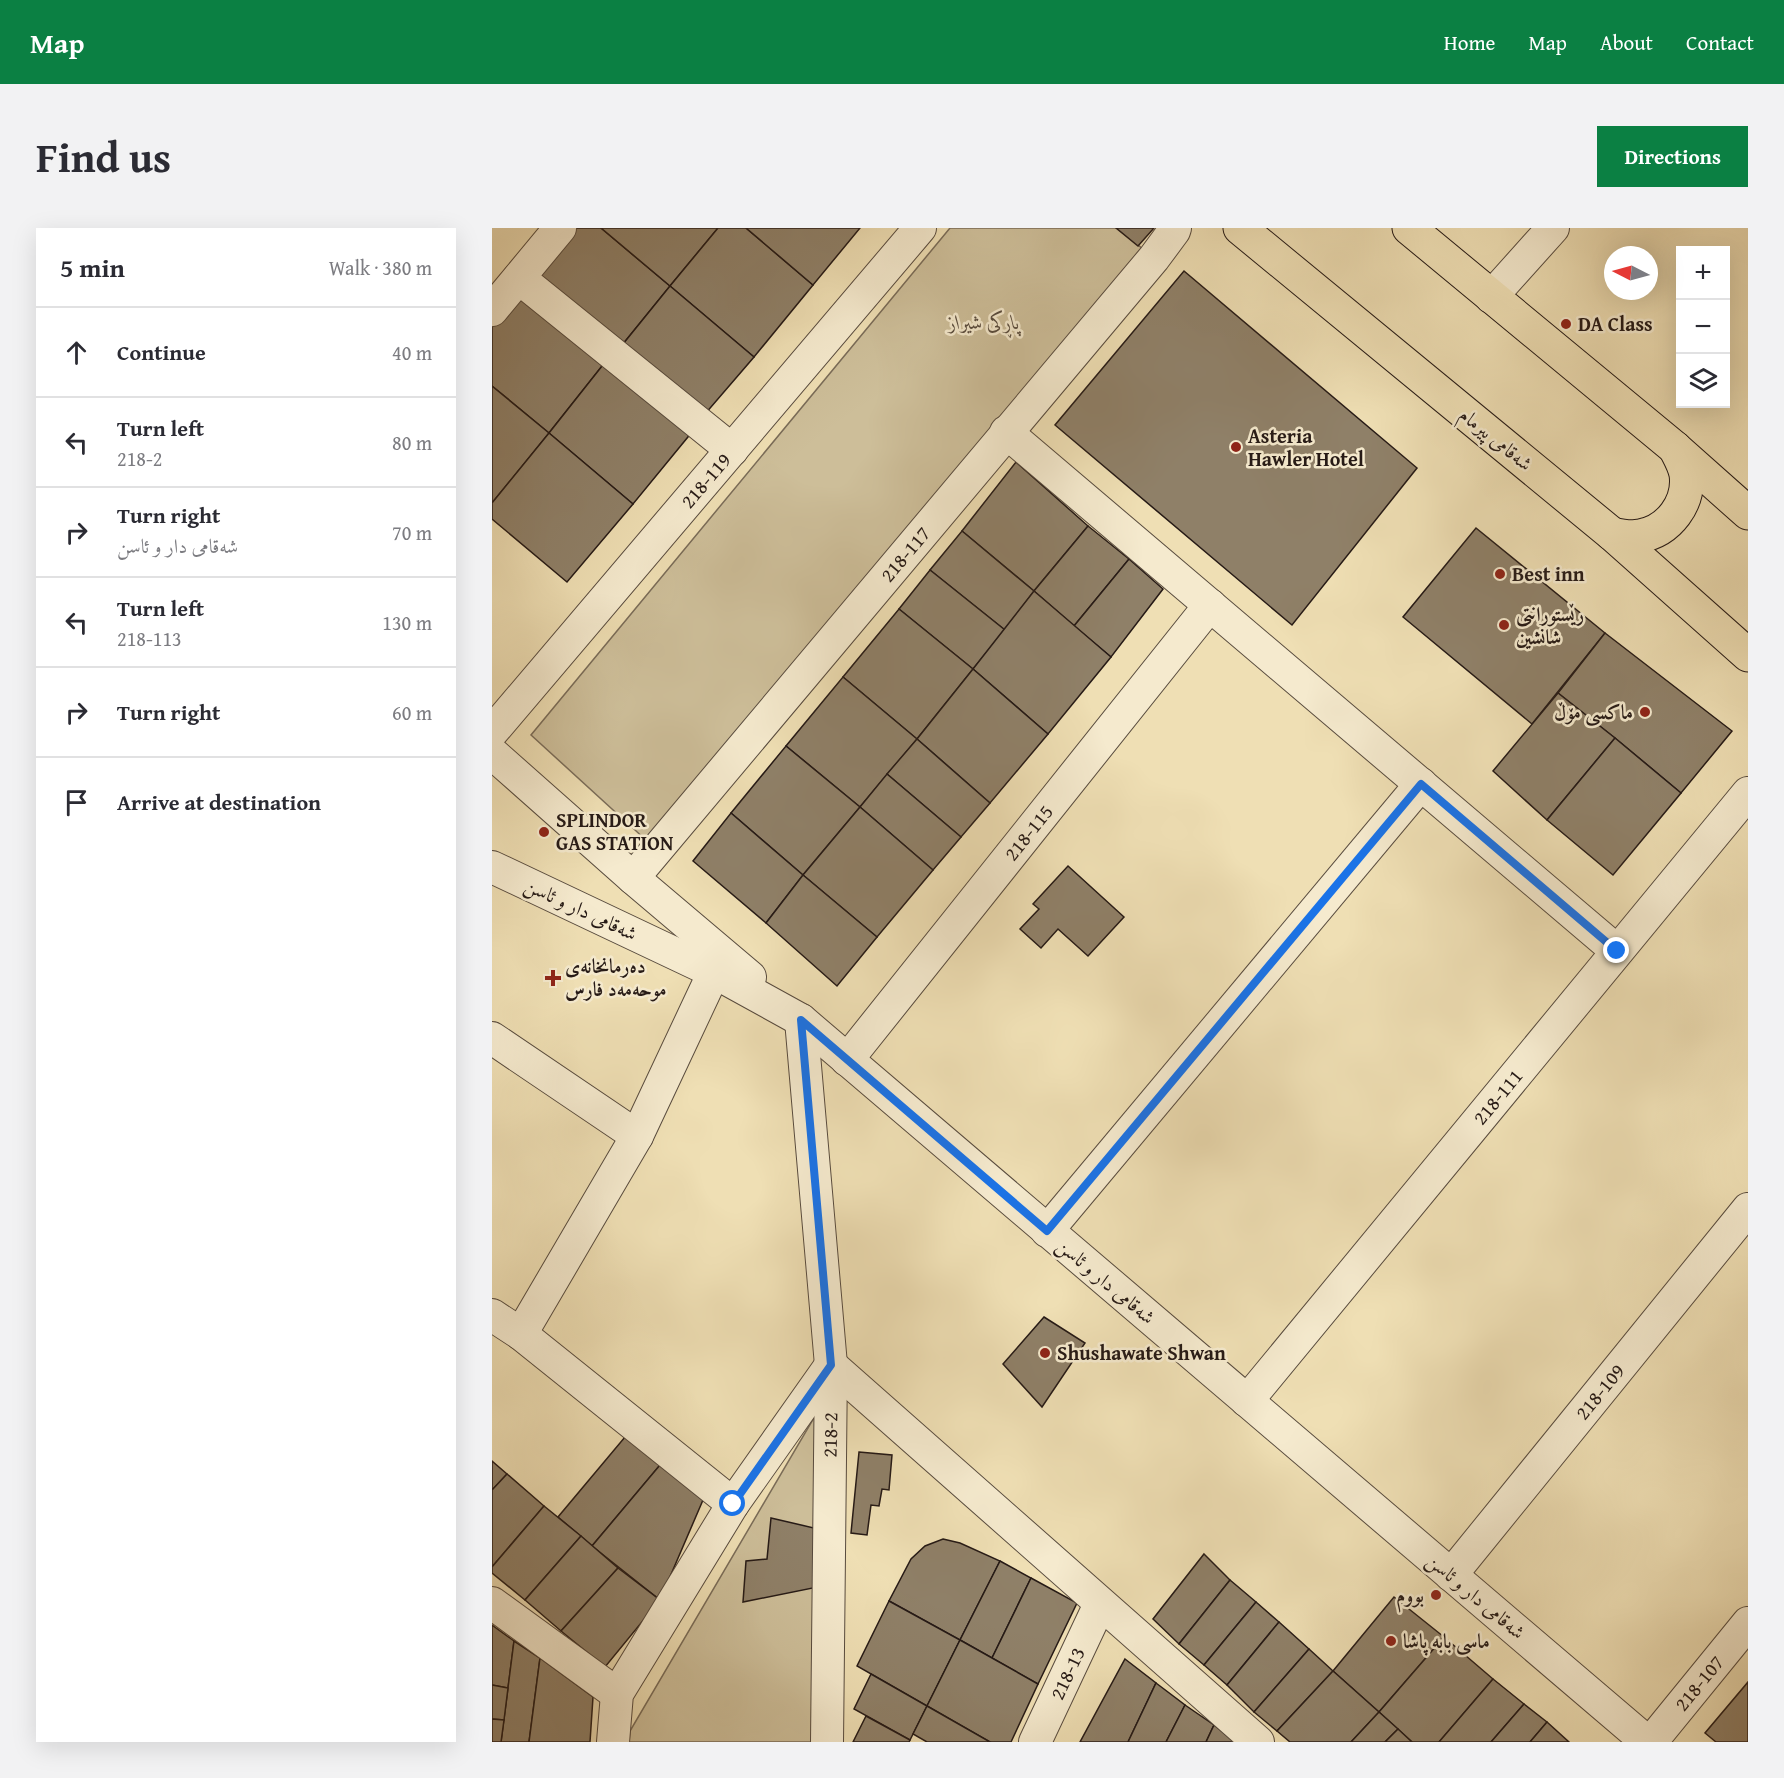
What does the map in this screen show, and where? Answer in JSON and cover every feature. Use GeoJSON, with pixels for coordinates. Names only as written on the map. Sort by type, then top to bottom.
{"type":"FeatureCollection","features":[{"type":"Feature","properties":{"kind":"highway","name":"شەقامی پیرمام"},"geometry":{"type":"LineString","coordinates":[[1240,228],[1612,534],[1748,655]]}},
{"type":"Feature","properties":{"kind":"highway"},"geometry":{"type":"LineString","coordinates":[[1409,228],[1675,448],[1748,513]]}},
{"type":"Feature","properties":{"kind":"highway"},"geometry":{"type":"LineString","coordinates":[[1612,534],[1626,537],[1640,536],[1666,525],[1675,515],[1686,488],[1686,474],[1675,448]]}},
{"type":"Feature","properties":{"kind":"street"},"geometry":{"type":"LineString","coordinates":[[492,310],[560,228]]}},
{"type":"Feature","properties":{"kind":"street","name":"218-119"},"geometry":{"type":"LineString","coordinates":[[492,732],[920,228]]}},
{"type":"Feature","properties":{"kind":"street"},"geometry":{"type":"LineString","coordinates":[[1491,297],[1553,228]]}},
{"type":"Feature","properties":{"kind":"street","name":"218-117"},"geometry":{"type":"LineString","coordinates":[[633,878],[1175,230]]}},
{"type":"Feature","properties":{"kind":"street"},"geometry":{"type":"LineString","coordinates":[[519,278],[732,450]]}},
{"type":"Feature","properties":{"kind":"street"},"geometry":{"type":"LineString","coordinates":[[1006,432],[1617,951]]}},
{"type":"Feature","properties":{"kind":"street","name":"218-115"},"geometry":{"type":"LineString","coordinates":[[848,1060],[1210,605]]}},
{"type":"Feature","properties":{"kind":"street"},"geometry":{"type":"LineString","coordinates":[[492,753],[633,878],[801,1020]]}},
{"type":"Feature","properties":{"kind":"street"},"geometry":{"type":"LineString","coordinates":[[1047,1231],[1421,784]]}},
{"type":"Feature","properties":{"kind":"street","name":"218-111"},"geometry":{"type":"LineString","coordinates":[[1247,1401],[1748,793]]}},
{"type":"Feature","properties":{"kind":"street","name":"شەقامی دار و ئاسن"},"geometry":{"type":"LineString","coordinates":[[492,867],[714,972],[801,1020],[1649,1742]]}},
{"type":"Feature","properties":{"kind":"street"},"geometry":{"type":"LineString","coordinates":[[521,1334],[637,1136],[714,972]]}},
{"type":"Feature","properties":{"kind":"street","name":"218-2"},"geometry":{"type":"LineString","coordinates":[[801,1020],[831,1365],[827,1742]]}},
{"type":"Feature","properties":{"kind":"street"},"geometry":{"type":"LineString","coordinates":[[492,1038],[637,1136]]}},
{"type":"Feature","properties":{"kind":"street","name":"218-109"},"geometry":{"type":"LineString","coordinates":[[1451,1575],[1748,1209]]}},
{"type":"Feature","properties":{"kind":"street"},"geometry":{"type":"LineString","coordinates":[[492,1315],[521,1334],[733,1504]]}},
{"type":"Feature","properties":{"kind":"street"},"geometry":{"type":"LineString","coordinates":[[613,1742],[617,1694],[733,1504],[831,1365],[1258,1742]]}},
{"type":"Feature","properties":{"kind":"street"},"geometry":{"type":"LineString","coordinates":[[492,1602],[617,1694]]}},
{"type":"Feature","properties":{"kind":"street","name":"218-13"},"geometry":{"type":"LineString","coordinates":[[1035,1742],[1101,1604]]}},
{"type":"Feature","properties":{"kind":"street","name":"218-107"},"geometry":{"type":"LineString","coordinates":[[1649,1742],[1748,1623]]}},
{"type":"Feature","properties":{"kind":"green space","name":"پاڕکی شیراز"},"geometry":{"type":"Polygon","coordinates":[[[950,228],[1117,228],[1154,258],[647,841],[531,735],[950,228]]]}},
{"type":"Feature","properties":{"kind":"green space"},"geometry":{"type":"Polygon","coordinates":[[[815,1416],[814,1742],[629,1742],[630,1731],[815,1416]]]}},
{"type":"Feature","properties":{"kind":"building"},"geometry":{"type":"Polygon","coordinates":[[[574,228],[601,228],[670,286],[623,344],[536,274],[574,228]]]}},
{"type":"Feature","properties":{"kind":"building"},"geometry":{"type":"Polygon","coordinates":[[[601,228],[718,228],[670,286],[601,228]]]}},
{"type":"Feature","properties":{"kind":"building"},"geometry":{"type":"Polygon","coordinates":[[[718,228],[746,228],[813,285],[754,357],[670,286],[718,228]]]}},
{"type":"Feature","properties":{"kind":"building"},"geometry":{"type":"Polygon","coordinates":[[[746,228],[860,228],[813,285],[746,228]]]}},
{"type":"Feature","properties":{"kind":"building"},"geometry":{"type":"Polygon","coordinates":[[[1116,228],[1154,228],[1138,246],[1116,228]]]}},
{"type":"Feature","properties":{"kind":"building","name":"Asteria Hawler Hotel"},"geometry":{"type":"Polygon","coordinates":[[[1184,271],[1417,468],[1292,625],[1055,425],[1184,271]]]}},
{"type":"Feature","properties":{"kind":"building"},"geometry":{"type":"Polygon","coordinates":[[[670,286],[754,357],[705,414],[623,344],[670,286]]]}},
{"type":"Feature","properties":{"kind":"building"},"geometry":{"type":"Polygon","coordinates":[[[521,291],[606,361],[549,433],[492,386],[492,327],[521,291]]]}},
{"type":"Feature","properties":{"kind":"building"},"geometry":{"type":"Polygon","coordinates":[[[606,361],[692,432],[633,504],[549,433],[606,361]]]}},
{"type":"Feature","properties":{"kind":"building"},"geometry":{"type":"Polygon","coordinates":[[[492,386],[549,433],[492,503],[492,386]]]}},
{"type":"Feature","properties":{"kind":"building"},"geometry":{"type":"Polygon","coordinates":[[[549,433],[633,504],[567,582],[492,519],[492,503],[549,433]]]}},
{"type":"Feature","properties":{"kind":"building"},"geometry":{"type":"Polygon","coordinates":[[[1016,462],[1088,526],[1034,591],[962,531],[1016,462]]]}},
{"type":"Feature","properties":{"kind":"building"},"geometry":{"type":"Polygon","coordinates":[[[1088,526],[1129,559],[1074,626],[1034,591],[1088,526]]]}},
{"type":"Feature","properties":{"kind":"building","name":"رێستورانتی شانشین"},"geometry":{"type":"Polygon","coordinates":[[[1476,528],[1605,633],[1532,724],[1403,617],[1476,528]]]}},
{"type":"Feature","properties":{"kind":"building"},"geometry":{"type":"Polygon","coordinates":[[[962,531],[1034,591],[1005,630],[930,570],[962,531]]]}},
{"type":"Feature","properties":{"kind":"building"},"geometry":{"type":"Polygon","coordinates":[[[1129,559],[1163,589],[1111,657],[1074,626],[1129,559]]]}},
{"type":"Feature","properties":{"kind":"building"},"geometry":{"type":"Polygon","coordinates":[[[930,570],[1005,630],[973,669],[899,609],[930,570]]]}},
{"type":"Feature","properties":{"kind":"building"},"geometry":{"type":"Polygon","coordinates":[[[1034,591],[1111,657],[1048,734],[973,669],[1034,591]]]}},
{"type":"Feature","properties":{"kind":"building"},"geometry":{"type":"Polygon","coordinates":[[[899,609],[973,669],[917,739],[843,677],[899,609]]]}},
{"type":"Feature","properties":{"kind":"building","name":"ماكسی مۆڵ"},"geometry":{"type":"Polygon","coordinates":[[[1605,633],[1732,731],[1681,793],[1558,693],[1605,633]]]}},
{"type":"Feature","properties":{"kind":"building"},"geometry":{"type":"Polygon","coordinates":[[[973,669],[1048,734],[990,803],[917,739],[973,669]]]}},
{"type":"Feature","properties":{"kind":"building"},"geometry":{"type":"Polygon","coordinates":[[[843,677],[917,739],[860,807],[786,746],[843,677]]]}},
{"type":"Feature","properties":{"kind":"building"},"geometry":{"type":"Polygon","coordinates":[[[1558,693],[1615,738],[1547,820],[1493,771],[1558,693]]]}},
{"type":"Feature","properties":{"kind":"building"},"geometry":{"type":"Polygon","coordinates":[[[1615,738],[1681,793],[1613,875],[1547,820],[1615,738]]]}},
{"type":"Feature","properties":{"kind":"building"},"geometry":{"type":"Polygon","coordinates":[[[917,739],[990,803],[961,837],[887,774],[917,739]]]}},
{"type":"Feature","properties":{"kind":"building"},"geometry":{"type":"Polygon","coordinates":[[[786,746],[860,807],[803,875],[731,813],[786,746]]]}},
{"type":"Feature","properties":{"kind":"building"},"geometry":{"type":"Polygon","coordinates":[[[887,774],[961,837],[933,870],[860,807],[887,774]]]}},
{"type":"Feature","properties":{"kind":"building"},"geometry":{"type":"Polygon","coordinates":[[[860,807],[933,870],[877,937],[803,875],[860,807]]]}},
{"type":"Feature","properties":{"kind":"building"},"geometry":{"type":"Polygon","coordinates":[[[731,813],[803,875],[766,923],[693,861],[731,813]]]}},
{"type":"Feature","properties":{"kind":"building"},"geometry":{"type":"Polygon","coordinates":[[[1068,866],[1124,917],[1088,956],[1058,929],[1041,948],[1020,929],[1039,909],[1033,904],[1068,866]]]}},
{"type":"Feature","properties":{"kind":"building"},"geometry":{"type":"Polygon","coordinates":[[[803,875],[877,937],[837,986],[766,923],[803,875]]]}},
{"type":"Feature","properties":{"kind":"building","name":"Shushawate Shwan"},"geometry":{"type":"Polygon","coordinates":[[[1044,1317],[1085,1343],[1042,1407],[1003,1364],[1044,1317]]]}},
{"type":"Feature","properties":{"kind":"building"},"geometry":{"type":"Polygon","coordinates":[[[625,1437],[660,1465],[592,1546],[558,1517],[625,1437]]]}},
{"type":"Feature","properties":{"kind":"building"},"geometry":{"type":"Polygon","coordinates":[[[859,1452],[892,1455],[889,1490],[882,1489],[879,1506],[871,1505],[867,1535],[851,1533],[859,1452]]]}},
{"type":"Feature","properties":{"kind":"building"},"geometry":{"type":"Polygon","coordinates":[[[492,1461],[507,1474],[492,1490],[492,1461]]]}},
{"type":"Feature","properties":{"kind":"building"},"geometry":{"type":"Polygon","coordinates":[[[660,1465],[703,1500],[660,1600],[592,1546],[660,1465]]]}},
{"type":"Feature","properties":{"kind":"building"},"geometry":{"type":"Polygon","coordinates":[[[507,1474],[544,1506],[492,1567],[492,1490],[507,1474]]]}},
{"type":"Feature","properties":{"kind":"building"},"geometry":{"type":"Polygon","coordinates":[[[544,1506],[581,1536],[525,1600],[492,1573],[492,1567],[544,1506]]]}},
{"type":"Feature","properties":{"kind":"building"},"geometry":{"type":"Polygon","coordinates":[[[771,1518],[814,1528],[813,1588],[743,1602],[746,1561],[767,1559],[771,1518]]]}},
{"type":"Feature","properties":{"kind":"building"},"geometry":{"type":"Polygon","coordinates":[[[581,1536],[618,1568],[561,1631],[525,1600],[581,1536]]]}},
{"type":"Feature","properties":{"kind":"building"},"geometry":{"type":"Polygon","coordinates":[[[943,1539],[960,1543],[1000,1561],[960,1640],[889,1601],[911,1559],[925,1546],[943,1539]]]}},
{"type":"Feature","properties":{"kind":"building"},"geometry":{"type":"Polygon","coordinates":[[[1204,1554],[1230,1580],[1179,1644],[1153,1619],[1204,1554]]]}},
{"type":"Feature","properties":{"kind":"building"},"geometry":{"type":"Polygon","coordinates":[[[1000,1561],[1031,1578],[992,1658],[960,1640],[1000,1561]]]}},
{"type":"Feature","properties":{"kind":"building"},"geometry":{"type":"Polygon","coordinates":[[[618,1568],[660,1600],[605,1667],[561,1631],[618,1568]]]}},
{"type":"Feature","properties":{"kind":"building"},"geometry":{"type":"Polygon","coordinates":[[[1031,1578],[1077,1603],[1038,1684],[992,1658],[1031,1578]]]}},
{"type":"Feature","properties":{"kind":"building"},"geometry":{"type":"Polygon","coordinates":[[[1230,1580],[1256,1602],[1204,1665],[1179,1644],[1230,1580]]]}},
{"type":"Feature","properties":{"kind":"building"},"geometry":{"type":"Polygon","coordinates":[[[1394,1597],[1444,1637],[1379,1712],[1333,1671],[1394,1597]]]}},
{"type":"Feature","properties":{"kind":"building"},"geometry":{"type":"Polygon","coordinates":[[[889,1601],[960,1640],[927,1706],[857,1666],[889,1601]]]}},
{"type":"Feature","properties":{"kind":"building"},"geometry":{"type":"Polygon","coordinates":[[[1256,1602],[1279,1622],[1227,1685],[1204,1665],[1256,1602]]]}},
{"type":"Feature","properties":{"kind":"building"},"geometry":{"type":"Polygon","coordinates":[[[1279,1622],[1309,1649],[1254,1712],[1227,1685],[1279,1622]]]}},
{"type":"Feature","properties":{"kind":"building"},"geometry":{"type":"Polygon","coordinates":[[[492,1625],[514,1641],[508,1688],[492,1685],[492,1625]]]}},
{"type":"Feature","properties":{"kind":"building"},"geometry":{"type":"Polygon","coordinates":[[[1444,1637],[1493,1679],[1439,1742],[1412,1742],[1379,1712],[1444,1637]]]}},
{"type":"Feature","properties":{"kind":"building"},"geometry":{"type":"Polygon","coordinates":[[[960,1640],[1038,1684],[1011,1742],[990,1742],[927,1706],[960,1640]]]}},
{"type":"Feature","properties":{"kind":"building"},"geometry":{"type":"Polygon","coordinates":[[[514,1641],[540,1658],[529,1742],[501,1742],[514,1641]]]}},
{"type":"Feature","properties":{"kind":"building"},"geometry":{"type":"Polygon","coordinates":[[[1309,1649],[1333,1671],[1277,1731],[1254,1712],[1309,1649]]]}},
{"type":"Feature","properties":{"kind":"building"},"geometry":{"type":"Polygon","coordinates":[[[540,1658],[593,1697],[590,1742],[529,1742],[540,1658]]]}},
{"type":"Feature","properties":{"kind":"building"},"geometry":{"type":"Polygon","coordinates":[[[1125,1659],[1156,1683],[1128,1742],[1080,1742],[1125,1659]]]}},
{"type":"Feature","properties":{"kind":"building"},"geometry":{"type":"Polygon","coordinates":[[[1333,1671],[1379,1712],[1351,1742],[1290,1742],[1277,1731],[1333,1671]]]}},
{"type":"Feature","properties":{"kind":"building"},"geometry":{"type":"Polygon","coordinates":[[[871,1674],[927,1706],[910,1740],[854,1709],[871,1674]]]}},
{"type":"Feature","properties":{"kind":"building"},"geometry":{"type":"Polygon","coordinates":[[[1493,1679],[1524,1704],[1491,1742],[1439,1742],[1493,1679]]]}},
{"type":"Feature","properties":{"kind":"building"},"geometry":{"type":"Polygon","coordinates":[[[1748,1682],[1748,1742],[1716,1742],[1705,1733],[1748,1682]]]}},
{"type":"Feature","properties":{"kind":"building"},"geometry":{"type":"Polygon","coordinates":[[[1156,1683],[1185,1705],[1166,1742],[1128,1742],[1156,1683]]]}},
{"type":"Feature","properties":{"kind":"building"},"geometry":{"type":"Polygon","coordinates":[[[492,1685],[508,1688],[504,1720],[492,1719],[492,1685]]]}},
{"type":"Feature","properties":{"kind":"building"},"geometry":{"type":"Polygon","coordinates":[[[1524,1704],[1547,1722],[1530,1742],[1491,1742],[1524,1704]]]}},
{"type":"Feature","properties":{"kind":"building"},"geometry":{"type":"Polygon","coordinates":[[[1185,1705],[1214,1725],[1206,1742],[1166,1742],[1185,1705]]]}},
{"type":"Feature","properties":{"kind":"building"},"geometry":{"type":"Polygon","coordinates":[[[927,1706],[990,1742],[927,1742],[913,1734],[927,1706]]]}},
{"type":"Feature","properties":{"kind":"building"},"geometry":{"type":"Polygon","coordinates":[[[1379,1712],[1398,1729],[1385,1742],[1351,1742],[1379,1712]]]}},
{"type":"Feature","properties":{"kind":"building"},"geometry":{"type":"Polygon","coordinates":[[[866,1716],[910,1740],[909,1742],[853,1742],[866,1716]]]}},
{"type":"Feature","properties":{"kind":"building"},"geometry":{"type":"Polygon","coordinates":[[[492,1719],[504,1720],[501,1742],[492,1742],[492,1719]]]}},
{"type":"Feature","properties":{"kind":"building"},"geometry":{"type":"Polygon","coordinates":[[[1547,1722],[1569,1742],[1530,1742],[1547,1722]]]}},
{"type":"Feature","properties":{"kind":"building"},"geometry":{"type":"Polygon","coordinates":[[[1214,1725],[1236,1742],[1206,1742],[1214,1725]]]}},
{"type":"Feature","properties":{"kind":"building"},"geometry":{"type":"Polygon","coordinates":[[[1398,1729],[1412,1742],[1385,1742],[1398,1729]]]}},
{"type":"Feature","properties":{"kind":"place","name":"DA Class"},"geometry":{"type":"Point","coordinates":[1566,324]}},
{"type":"Feature","properties":{"kind":"place","name":"Asteria Hawler Hotel"},"geometry":{"type":"Point","coordinates":[1236,447]}},
{"type":"Feature","properties":{"kind":"place","name":"Best inn"},"geometry":{"type":"Point","coordinates":[1500,574]}},
{"type":"Feature","properties":{"kind":"place","name":"رێستورانتی شانشین"},"geometry":{"type":"Point","coordinates":[1504,625]}},
{"type":"Feature","properties":{"kind":"place","name":"ماكسی مۆڵ"},"geometry":{"type":"Point","coordinates":[1645,712]}},
{"type":"Feature","properties":{"kind":"place","name":"SPLINDOR GAS STATION"},"geometry":{"type":"Point","coordinates":[544,832]}},
{"type":"Feature","properties":{"kind":"place","name":"دەرمانخانەی موحەمەد فارس"},"geometry":{"type":"Point","coordinates":[553,978]}},
{"type":"Feature","properties":{"kind":"place","name":"Shushawate Shwan"},"geometry":{"type":"Point","coordinates":[1045,1353]}},
{"type":"Feature","properties":{"kind":"place","name":"بووم"},"geometry":{"type":"Point","coordinates":[1436,1595]}},
{"type":"Feature","properties":{"kind":"place","name":"ماسی بابە پاشا"},"geometry":{"type":"Point","coordinates":[1391,1641]}},
{"type":"Feature","properties":{"kind":"route"},"geometry":{"type":"LineString","coordinates":[[733,1504],[831,1365],[801,1020],[1047,1231],[1421,784],[1617,951]]}}]}
